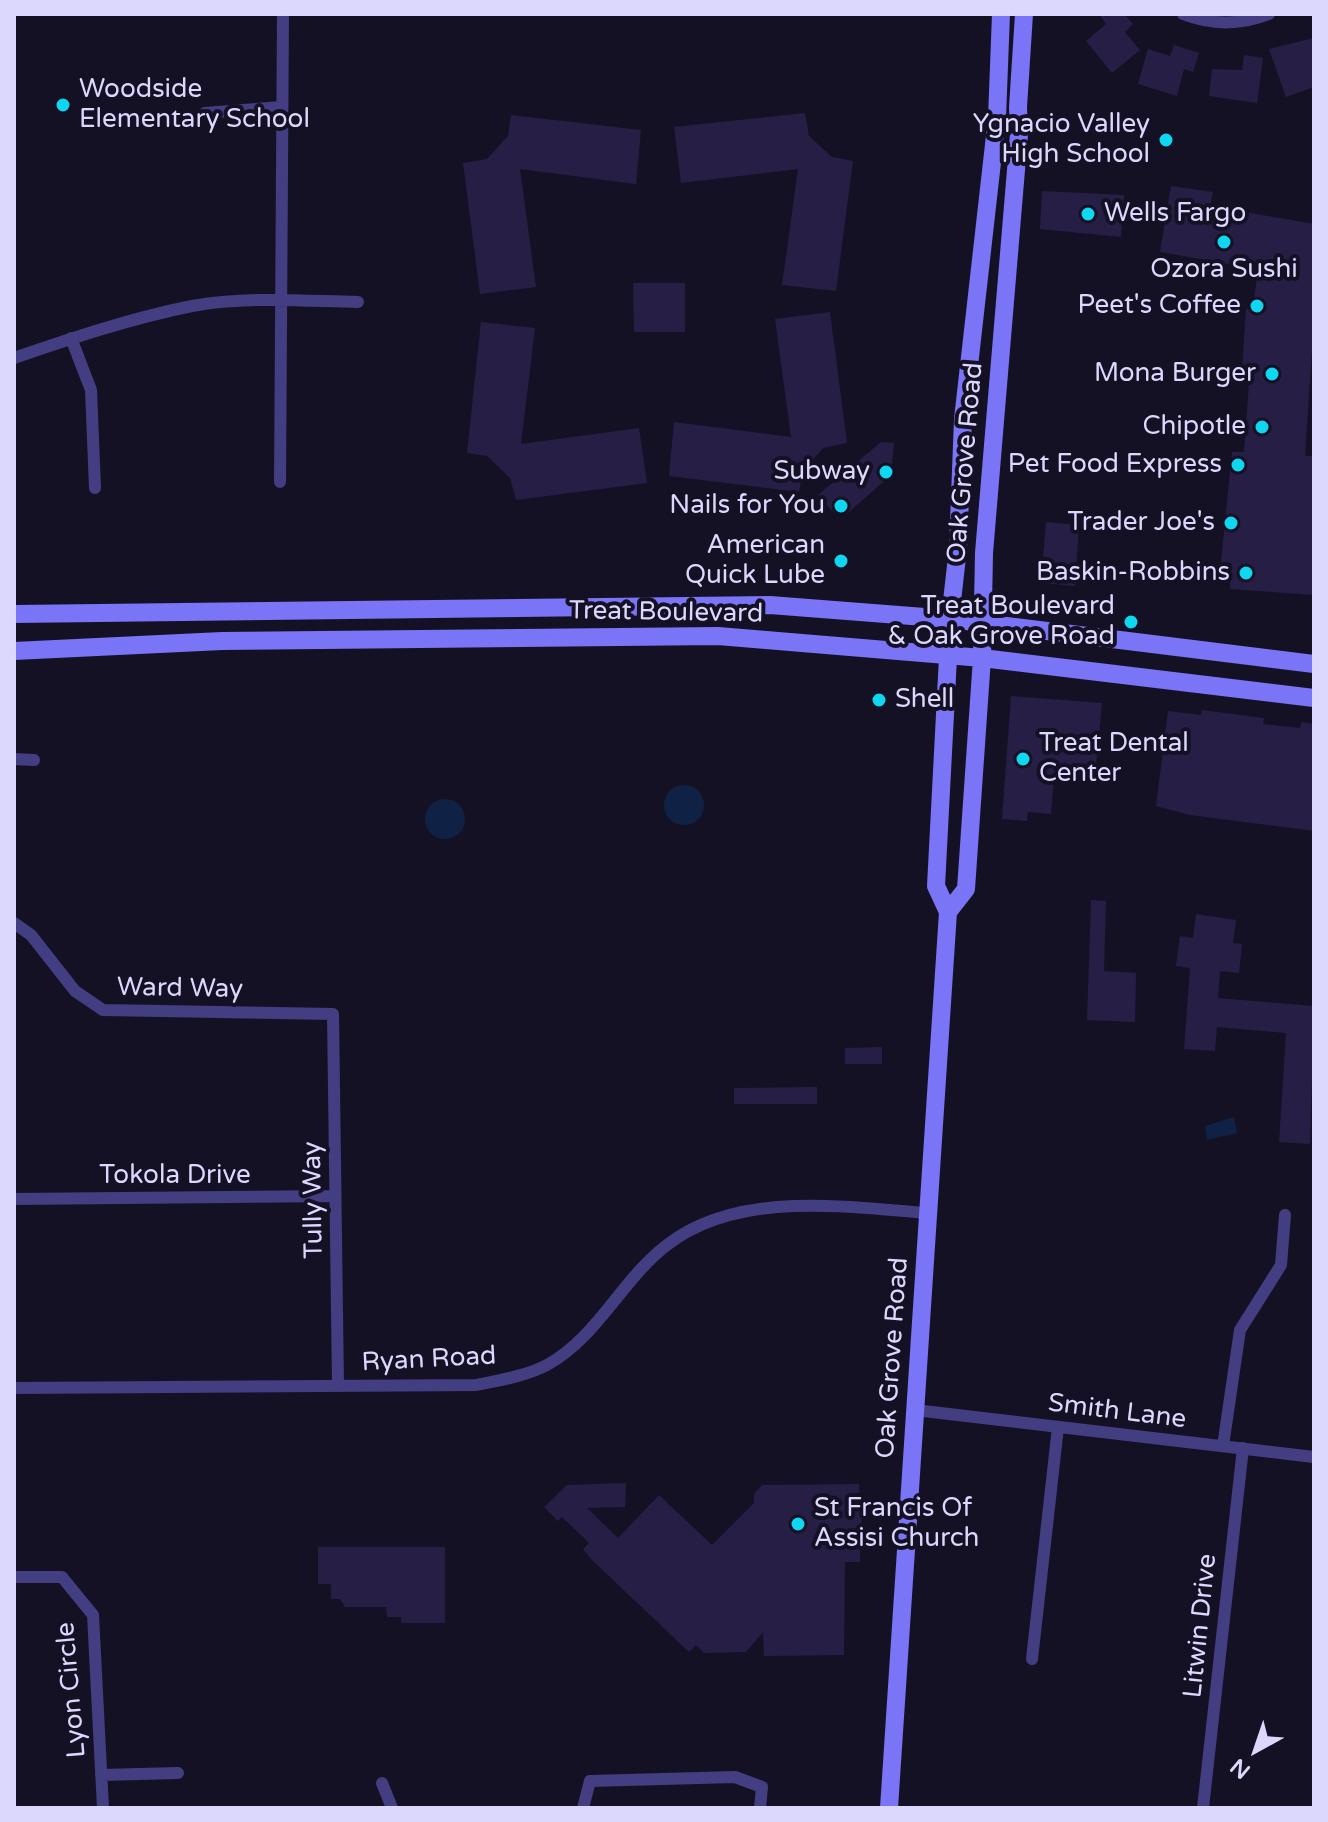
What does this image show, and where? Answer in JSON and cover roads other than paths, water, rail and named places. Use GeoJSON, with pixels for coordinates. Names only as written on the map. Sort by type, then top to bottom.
{"type":"FeatureCollection","features":[{"type":"Feature","properties":{"kind":"main road","name":"Oak Grove Road"},"geometry":{"type":"LineString","coordinates":[[889,1808],[948,912],[936,886],[950,619],[958,548],[963,419],[997,118],[1001,14]]}},
{"type":"Feature","properties":{"kind":"main road","name":"Oak Grove Road"},"geometry":{"type":"LineString","coordinates":[[948,912],[966,889],[982,658],[984,553],[1019,134],[1024,14]]}},
{"type":"Feature","properties":{"kind":"main road","name":"Treat Boulevard"},"geometry":{"type":"LineString","coordinates":[[14,614],[770,605],[950,619],[1314,664]]}},
{"type":"Feature","properties":{"kind":"main road","name":"Treat Boulevard"},"geometry":{"type":"LineString","coordinates":[[14,651],[222,641],[718,636],[982,658],[1314,698]]}},
{"type":"Feature","properties":{"kind":"street"},"geometry":{"type":"LineString","coordinates":[[280,482],[284,300],[283,14]]}},
{"type":"Feature","properties":{"kind":"street"},"geometry":{"type":"LineString","coordinates":[[1183,14],[1218,23],[1252,21],[1269,14]]}},
{"type":"Feature","properties":{"kind":"street"},"geometry":{"type":"LineString","coordinates":[[205,113],[282,107]]}},
{"type":"Feature","properties":{"kind":"street"},"geometry":{"type":"LineString","coordinates":[[14,358],[71,338],[194,305],[284,300],[358,302]]}},
{"type":"Feature","properties":{"kind":"street"},"geometry":{"type":"LineString","coordinates":[[71,338],[91,390],[95,488]]}},
{"type":"Feature","properties":{"kind":"street"},"geometry":{"type":"LineString","coordinates":[[14,759],[34,760]]}},
{"type":"Feature","properties":{"kind":"street","name":"Ward Way"},"geometry":{"type":"LineString","coordinates":[[14,923],[31,935],[75,991],[103,1010],[333,1014]]}},
{"type":"Feature","properties":{"kind":"street","name":"Tully Way"},"geometry":{"type":"LineString","coordinates":[[333,1014],[338,1386]]}},
{"type":"Feature","properties":{"kind":"street","name":"Tokola Drive"},"geometry":{"type":"LineString","coordinates":[[14,1199],[335,1196]]}},
{"type":"Feature","properties":{"kind":"street","name":"Ryan Road"},"geometry":{"type":"LineString","coordinates":[[14,1388],[476,1385],[546,1365],[578,1340],[640,1267],[669,1243],[702,1225],[737,1212],[810,1207],[928,1213]]}},
{"type":"Feature","properties":{"kind":"street"},"geometry":{"type":"LineString","coordinates":[[1223,1446],[1240,1330],[1281,1265],[1285,1215]]}},
{"type":"Feature","properties":{"kind":"street","name":"Smith Lane"},"geometry":{"type":"LineString","coordinates":[[915,1410],[1314,1457]]}},
{"type":"Feature","properties":{"kind":"street"},"geometry":{"type":"LineString","coordinates":[[1032,1659],[1058,1427]]}},
{"type":"Feature","properties":{"kind":"street","name":"Litwin Drive"},"geometry":{"type":"LineString","coordinates":[[1203,1808],[1243,1448]]}},
{"type":"Feature","properties":{"kind":"street","name":"Lyon Circle"},"geometry":{"type":"LineString","coordinates":[[14,1577],[62,1577],[93,1615],[103,1808]]}},
{"type":"Feature","properties":{"kind":"street"},"geometry":{"type":"LineString","coordinates":[[101,1775],[178,1773]]}},
{"type":"Feature","properties":{"kind":"street"},"geometry":{"type":"LineString","coordinates":[[583,1808],[590,1781],[735,1777],[762,1787],[760,1808]]}},
{"type":"Feature","properties":{"kind":"street"},"geometry":{"type":"LineString","coordinates":[[382,1783],[392,1808]]}},
{"type":"Feature","properties":{"kind":"water"},"geometry":{"type":"Polygon","coordinates":[[[684,785],[698,791],[704,805],[698,819],[684,825],[670,819],[664,805],[670,791],[684,785]]]}},
{"type":"Feature","properties":{"kind":"water"},"geometry":{"type":"Polygon","coordinates":[[[445,799],[459,805],[465,819],[459,833],[445,839],[431,833],[425,819],[431,805],[445,799]]]}},
{"type":"Feature","properties":{"kind":"water"},"geometry":{"type":"Polygon","coordinates":[[[1234,1117],[1237,1133],[1207,1140],[1205,1126],[1234,1117]]]}},
{"type":"Feature","properties":{"kind":"place","name":"Woodside Elementary School"},"geometry":{"type":"Point","coordinates":[63,105]}},
{"type":"Feature","properties":{"kind":"place","name":"Ygnacio Valley High School"},"geometry":{"type":"Point","coordinates":[1166,140]}},
{"type":"Feature","properties":{"kind":"place","name":"Wells Fargo"},"geometry":{"type":"Point","coordinates":[1088,214]}},
{"type":"Feature","properties":{"kind":"place","name":"Ozora Sushi"},"geometry":{"type":"Point","coordinates":[1224,242]}},
{"type":"Feature","properties":{"kind":"place","name":"Peet's Coffee"},"geometry":{"type":"Point","coordinates":[1257,306]}},
{"type":"Feature","properties":{"kind":"place","name":"Mona Burger"},"geometry":{"type":"Point","coordinates":[1272,374]}},
{"type":"Feature","properties":{"kind":"place","name":"Chipotle"},"geometry":{"type":"Point","coordinates":[1262,427]}},
{"type":"Feature","properties":{"kind":"place","name":"Pet Food Express"},"geometry":{"type":"Point","coordinates":[1238,465]}},
{"type":"Feature","properties":{"kind":"place","name":"Subway"},"geometry":{"type":"Point","coordinates":[886,472]}},
{"type":"Feature","properties":{"kind":"place","name":"Nails for You"},"geometry":{"type":"Point","coordinates":[841,506]}},
{"type":"Feature","properties":{"kind":"place","name":"Trader Joe's"},"geometry":{"type":"Point","coordinates":[1231,523]}},
{"type":"Feature","properties":{"kind":"place","name":"American Quick Lube"},"geometry":{"type":"Point","coordinates":[841,561]}},
{"type":"Feature","properties":{"kind":"place","name":"Baskin-Robbins"},"geometry":{"type":"Point","coordinates":[1246,573]}},
{"type":"Feature","properties":{"kind":"place","name":"Treat Boulevard & Oak Grove Road"},"geometry":{"type":"Point","coordinates":[1131,622]}},
{"type":"Feature","properties":{"kind":"place","name":"Shell"},"geometry":{"type":"Point","coordinates":[879,700]}},
{"type":"Feature","properties":{"kind":"place","name":"Treat Dental Center"},"geometry":{"type":"Point","coordinates":[1023,759]}},
{"type":"Feature","properties":{"kind":"place","name":"St Francis Of Assisi Church"},"geometry":{"type":"Point","coordinates":[798,1524]}}]}
